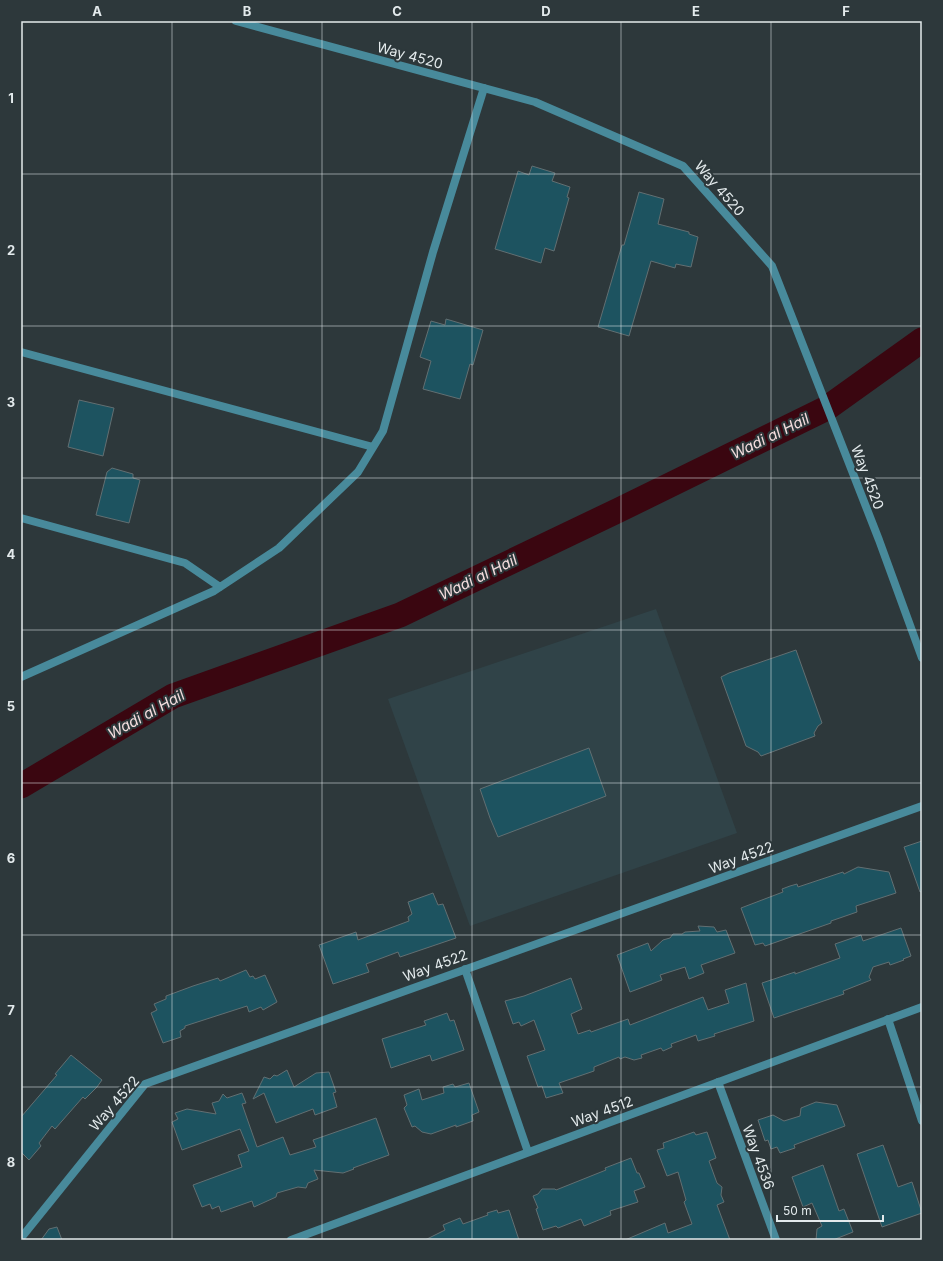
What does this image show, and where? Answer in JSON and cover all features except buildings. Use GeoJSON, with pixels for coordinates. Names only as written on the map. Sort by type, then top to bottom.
{"type":"FeatureCollection","features":[{"type":"Feature","properties":{"kind":"street","name":"Way 4520"},"geometry":{"type":"LineString","coordinates":[[236,21],[535,102],[683,166],[772,266],[879,540],[922,658]]}},
{"type":"Feature","properties":{"kind":"street"},"geometry":{"type":"LineString","coordinates":[[21,677],[220,587],[279,548],[358,472],[383,431],[433,252],[484,88]]}},
{"type":"Feature","properties":{"kind":"street"},"geometry":{"type":"LineString","coordinates":[[21,352],[373,447]]}},
{"type":"Feature","properties":{"kind":"street"},"geometry":{"type":"LineString","coordinates":[[21,518],[184,563],[220,587]]}},
{"type":"Feature","properties":{"kind":"street","name":"Way 4522"},"geometry":{"type":"LineString","coordinates":[[21,1238],[145,1084],[922,806]]}},
{"type":"Feature","properties":{"kind":"street"},"geometry":{"type":"LineString","coordinates":[[465,969],[528,1152]]}},
{"type":"Feature","properties":{"kind":"street","name":"Way 4512"},"geometry":{"type":"LineString","coordinates":[[291,1240],[922,1007]]}},
{"type":"Feature","properties":{"kind":"street"},"geometry":{"type":"LineString","coordinates":[[888,1019],[922,1121]]}},
{"type":"Feature","properties":{"kind":"street","name":"Way 4536"},"geometry":{"type":"LineString","coordinates":[[718,1082],[776,1240]]}},
{"type":"Feature","properties":{"kind":"shaded area"},"geometry":{"type":"Polygon","coordinates":[[[656,609],[737,833],[470,926],[388,699],[656,609]]]}},
{"type":"Feature","properties":{"kind":"waterway","name":"Wadi al Hail"},"geometry":{"type":"LineString","coordinates":[[21,786],[173,696],[400,615],[827,408],[922,340]]}}]}
